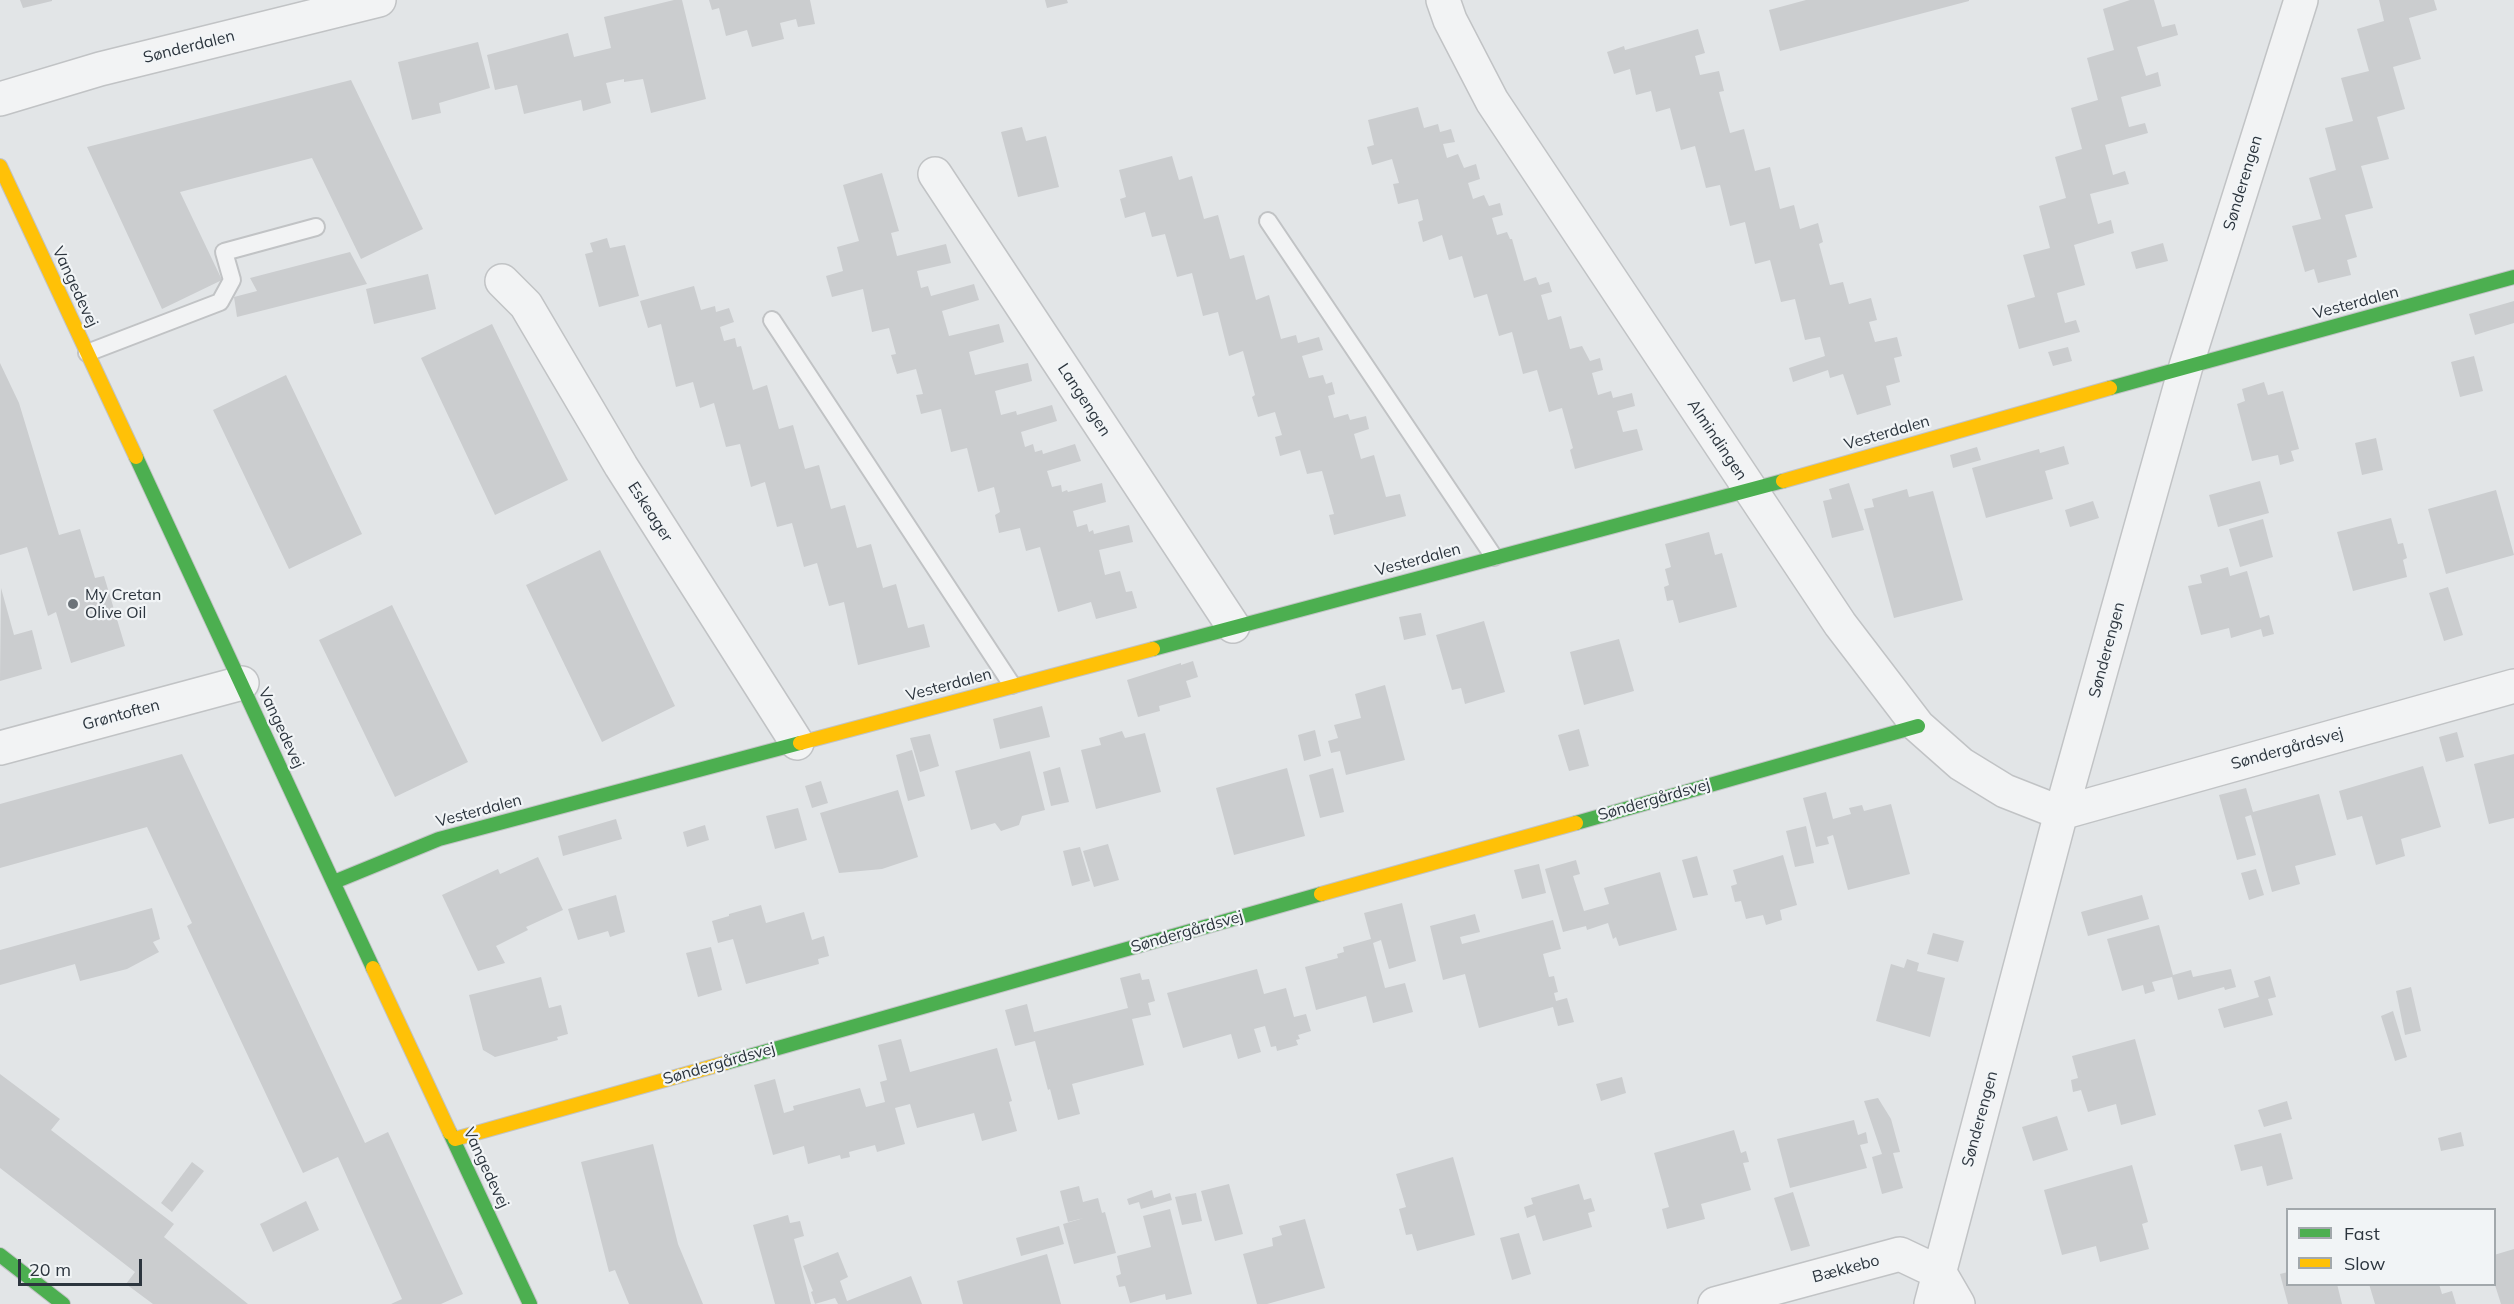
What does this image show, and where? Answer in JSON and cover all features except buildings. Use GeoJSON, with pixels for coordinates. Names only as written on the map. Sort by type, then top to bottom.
{"type":"FeatureCollection","features":[{"type":"Feature","properties":{"kind":"street","name":"Sønderdalen"},"geometry":{"type":"LineString","coordinates":[[0,99],[100,69],[379,0]]}},
{"type":"Feature","properties":{"kind":"street","name":"Almindingen"},"geometry":{"type":"LineString","coordinates":[[1443,0],[1450,20],[1492,101],[1840,624],[1918,726],[1961,764],[2005,791],[2061,813]]}},
{"type":"Feature","properties":{"kind":"street","name":"Sønderengen"},"geometry":{"type":"LineString","coordinates":[[1931,1304],[2061,813],[2186,366],[2301,0]]}},
{"type":"Feature","properties":{"kind":"street","name":"Vangedevej"},"geometry":{"type":"LineString","coordinates":[[0,166],[530,1304]]}},
{"type":"Feature","properties":{"kind":"street","name":"Langengen"},"geometry":{"type":"LineString","coordinates":[[935,174],[1233,626]]}},
{"type":"Feature","properties":{"kind":"street","name":"Vesterdalen"},"geometry":{"type":"LineString","coordinates":[[334,882],[439,839],[1750,490],[2186,366],[2514,277]]}},
{"type":"Feature","properties":{"kind":"street","name":"Eskeager"},"geometry":{"type":"LineString","coordinates":[[502,281],[526,305],[621,466],[797,743]]}},
{"type":"Feature","properties":{"kind":"street","name":"Grøntoften"},"geometry":{"type":"LineString","coordinates":[[0,748],[242,683]]}},
{"type":"Feature","properties":{"kind":"street","name":"Søndergårdsvej"},"geometry":{"type":"LineString","coordinates":[[2061,813],[2514,686]]}},
{"type":"Feature","properties":{"kind":"street","name":"Søndergårdsvej"},"geometry":{"type":"LineString","coordinates":[[455,1139],[1918,726]]}},
{"type":"Feature","properties":{"kind":"street","name":"Bækkebo"},"geometry":{"type":"LineString","coordinates":[[1715,1304],[1900,1254],[1940,1273]]}},
{"type":"Feature","properties":{"kind":"street"},"geometry":{"type":"LineString","coordinates":[[0,1255],[63,1304]]}},
{"type":"Feature","properties":{"kind":"street"},"geometry":{"type":"LineString","coordinates":[[1940,1273],[1958,1304]]}},
{"type":"Feature","properties":{"kind":"lane"},"geometry":{"type":"LineString","coordinates":[[1268,221],[1494,557]]}},
{"type":"Feature","properties":{"kind":"lane"},"geometry":{"type":"LineString","coordinates":[[87,353],[220,302],[232,280],[224,252],[316,227]]}},
{"type":"Feature","properties":{"kind":"lane"},"geometry":{"type":"LineString","coordinates":[[772,320],[1012,685]]}},
{"type":"Feature","properties":{"kind":"traffic: fast"},"geometry":{"type":"LineString","coordinates":[[2110,388],[2514,277]]}},
{"type":"Feature","properties":{"kind":"traffic: fast"},"geometry":{"type":"LineString","coordinates":[[136,457],[373,968]]}},
{"type":"Feature","properties":{"kind":"traffic: fast"},"geometry":{"type":"LineString","coordinates":[[1153,649],[1783,481]]}},
{"type":"Feature","properties":{"kind":"traffic: fast"},"geometry":{"type":"LineString","coordinates":[[1576,823],[1918,726]]}},
{"type":"Feature","properties":{"kind":"traffic: fast"},"geometry":{"type":"LineString","coordinates":[[334,882],[439,839],[800,743]]}},
{"type":"Feature","properties":{"kind":"traffic: fast"},"geometry":{"type":"LineString","coordinates":[[725,1063],[1321,894]]}},
{"type":"Feature","properties":{"kind":"traffic: fast"},"geometry":{"type":"LineString","coordinates":[[450,1133],[530,1304]]}},
{"type":"Feature","properties":{"kind":"traffic: fast"},"geometry":{"type":"LineString","coordinates":[[0,1255],[63,1304]]}},
{"type":"Feature","properties":{"kind":"traffic: slow"},"geometry":{"type":"LineString","coordinates":[[0,166],[136,457]]}},
{"type":"Feature","properties":{"kind":"traffic: slow"},"geometry":{"type":"LineString","coordinates":[[1783,481],[2110,388]]}},
{"type":"Feature","properties":{"kind":"traffic: slow"},"geometry":{"type":"LineString","coordinates":[[800,743],[1153,649]]}},
{"type":"Feature","properties":{"kind":"traffic: slow"},"geometry":{"type":"LineString","coordinates":[[1321,894],[1576,823]]}},
{"type":"Feature","properties":{"kind":"traffic: slow"},"geometry":{"type":"LineString","coordinates":[[373,968],[450,1133]]}},
{"type":"Feature","properties":{"kind":"traffic: slow"},"geometry":{"type":"LineString","coordinates":[[455,1139],[725,1063]]}},
{"type":"Feature","properties":{"kind":"place","name":"My Cretan Olive Oil"},"geometry":{"type":"Point","coordinates":[73,604]}}]}
